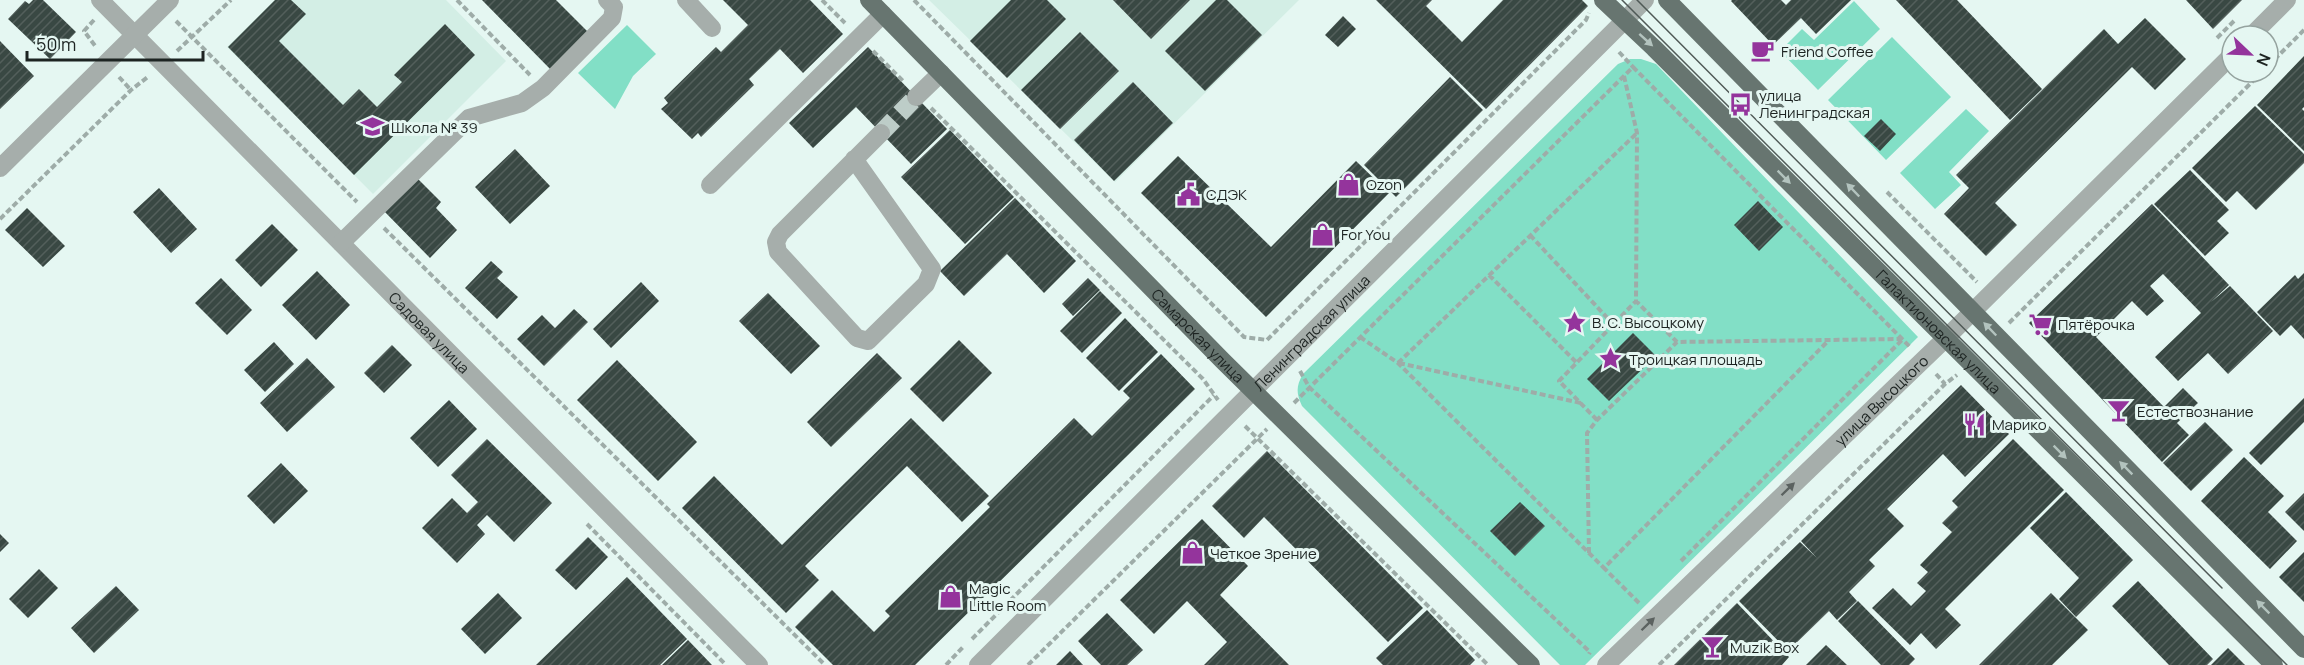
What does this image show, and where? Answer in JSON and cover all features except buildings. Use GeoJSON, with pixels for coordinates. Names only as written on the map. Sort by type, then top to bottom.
{"type":"FeatureCollection","features":[{"type":"Feature","properties":{"kind":"main road","name":"Самарская улица"},"geometry":{"type":"LineString","coordinates":[[869,0],[1254,392],[1531,665]]}},
{"type":"Feature","properties":{"kind":"main road"},"geometry":{"type":"LineString","coordinates":[[1667,0],[2304,649]]}},
{"type":"Feature","properties":{"kind":"main road","name":"Галактионовская улица"},"geometry":{"type":"LineString","coordinates":[[1599,2],[1624,21],[2274,665]]}},
{"type":"Feature","properties":{"kind":"street","name":"Садовая улица"},"geometry":{"type":"LineString","coordinates":[[100,0],[759,665]]}},
{"type":"Feature","properties":{"kind":"street"},"geometry":{"type":"LineString","coordinates":[[0,168],[170,0]]}},
{"type":"Feature","properties":{"kind":"street"},"geometry":{"type":"LineString","coordinates":[[341,243],[469,118],[522,103],[543,88],[612,18],[614,7],[607,0]]}},
{"type":"Feature","properties":{"kind":"street"},"geometry":{"type":"LineString","coordinates":[[686,0],[712,28]]}},
{"type":"Feature","properties":{"kind":"street","name":"Ленинградская улица"},"geometry":{"type":"LineString","coordinates":[[978,665],[1645,0]]}},
{"type":"Feature","properties":{"kind":"street"},"geometry":{"type":"LineString","coordinates":[[2263,24],[2288,0]]}},
{"type":"Feature","properties":{"kind":"street"},"geometry":{"type":"LineString","coordinates":[[710,185],[883,14]]}},
{"type":"Feature","properties":{"kind":"street","name":"улица Высоцкого"},"geometry":{"type":"LineString","coordinates":[[1597,664],[1945,339],[2220,67]]}},
{"type":"Feature","properties":{"kind":"street"},"geometry":{"type":"LineString","coordinates":[[917,96],[940,73]]}},
{"type":"Feature","properties":{"kind":"street"},"geometry":{"type":"LineString","coordinates":[[854,159],[932,269],[926,284],[868,341],[857,338],[778,252],[776,242],[780,234],[854,159],[880,133]]}},
{"type":"Feature","properties":{"kind":"path"},"geometry":{"type":"LineString","coordinates":[[0,219],[131,90],[164,65],[231,0]]}},
{"type":"Feature","properties":{"kind":"path"},"geometry":{"type":"LineString","coordinates":[[457,0],[543,88]]}},
{"type":"Feature","properties":{"kind":"path"},"geometry":{"type":"LineString","coordinates":[[822,0],[1203,379],[1231,413],[1488,665]]}},
{"type":"Feature","properties":{"kind":"path"},"geometry":{"type":"LineString","coordinates":[[914,0],[1244,337],[1267,340],[1586,20],[1599,2]]}},
{"type":"Feature","properties":{"kind":"path"},"geometry":{"type":"LineString","coordinates":[[2280,54],[2304,30]]}},
{"type":"Feature","properties":{"kind":"path"},"geometry":{"type":"LineString","coordinates":[[191,37],[825,665]]}},
{"type":"Feature","properties":{"kind":"path"},"geometry":{"type":"LineString","coordinates":[[1029,665],[1633,67],[1945,384]]}},
{"type":"Feature","properties":{"kind":"path"},"geometry":{"type":"LineString","coordinates":[[1597,420],[1559,381],[1636,301],[1637,133],[1624,76]]}},
{"type":"Feature","properties":{"kind":"path"},"geometry":{"type":"LineString","coordinates":[[2010,323],[2250,84]]}},
{"type":"Feature","properties":{"kind":"path"},"geometry":{"type":"LineString","coordinates":[[1398,363],[1637,133]]}},
{"type":"Feature","properties":{"kind":"path"},"geometry":{"type":"LineString","coordinates":[[1530,235],[1613,324]]}},
{"type":"Feature","properties":{"kind":"path"},"geometry":{"type":"LineString","coordinates":[[1488,275],[1576,363]]}},
{"type":"Feature","properties":{"kind":"path"},"geometry":{"type":"LineString","coordinates":[[1636,301],[1677,342]]}},
{"type":"Feature","properties":{"kind":"path"},"geometry":{"type":"LineString","coordinates":[[1360,337],[1398,363],[1639,603]]}},
{"type":"Feature","properties":{"kind":"path"},"geometry":{"type":"LineString","coordinates":[[1589,553],[1587,433],[1597,420],[1677,342],[1903,339]]}},
{"type":"Feature","properties":{"kind":"path"},"geometry":{"type":"LineString","coordinates":[[1680,562],[1903,339]]}},
{"type":"Feature","properties":{"kind":"path"},"geometry":{"type":"LineString","coordinates":[[1604,568],[1829,340]]}},
{"type":"Feature","properties":{"kind":"path"},"geometry":{"type":"LineString","coordinates":[[1398,363],[1581,403]]}},
{"type":"Feature","properties":{"kind":"path"},"geometry":{"type":"LineString","coordinates":[[1659,665],[1945,384],[1957,376]]}},
{"type":"Feature","properties":{"kind":"path"},"geometry":{"type":"LineString","coordinates":[[1309,387],[1590,652],[1597,664]]}},
{"type":"Feature","properties":{"kind":"path"},"geometry":{"type":"LineString","coordinates":[[946,665],[1214,395]]}},
{"type":"Feature","properties":{"kind":"path"},"geometry":{"type":"LineString","coordinates":[[1631,611],[1647,595]]}},
{"type":"Feature","properties":{"kind":"path"},"geometry":{"type":"LineString","coordinates":[[1590,652],[1598,644]]}},
{"type":"Feature","properties":{"kind":"shaded area","name":"Школа № 39"},"geometry":{"type":"Polygon","coordinates":[[[275,0],[446,0],[506,61],[373,194],[227,47],[275,0]]]}},
{"type":"Feature","properties":{"kind":"shaded area"},"geometry":{"type":"Polygon","coordinates":[[[929,0],[1299,0],[1115,182],[929,0]]]}},
{"type":"Feature","properties":{"kind":"green space"},"geometry":{"type":"Polygon","coordinates":[[[1854,1],[1880,29],[1818,90],[1780,51],[1802,29],[1814,40],[1854,1]]]}},
{"type":"Feature","properties":{"kind":"green space"},"geometry":{"type":"Polygon","coordinates":[[[627,25],[656,54],[633,76],[615,109],[578,73],[627,25]]]}},
{"type":"Feature","properties":{"kind":"green space"},"geometry":{"type":"Polygon","coordinates":[[[1892,37],[1951,97],[1886,160],[1828,100],[1892,37]]]}},
{"type":"Feature","properties":{"kind":"green space","name":"Троицкая площадь"},"geometry":{"type":"Polygon","coordinates":[[[1630,59],[1641,59],[1656,64],[1918,337],[1585,665],[1560,665],[1302,406],[1298,386],[1303,374],[1618,64],[1630,59]]]}},
{"type":"Feature","properties":{"kind":"green space"},"geometry":{"type":"Polygon","coordinates":[[[1966,109],[1989,131],[1949,172],[1961,185],[1935,209],[1900,173],[1966,109]]]}},
{"type":"Feature","properties":{"kind":"tunnel"},"geometry":{"type":"LineString","coordinates":[[881,133],[916,97]]}},
{"type":"Feature","properties":{"kind":"tram line"},"geometry":{"type":"LineString","coordinates":[[1622,0],[2287,665]]}},
{"type":"Feature","properties":{"kind":"tram line"},"geometry":{"type":"LineString","coordinates":[[1637,0],[2222,588]]}},
{"type":"Feature","properties":{"kind":"place","name":"Friend Coffee"},"geometry":{"type":"Point","coordinates":[1763,51]}},
{"type":"Feature","properties":{"kind":"place","name":"улица Ленинградская"},"geometry":{"type":"Point","coordinates":[1741,104]}},
{"type":"Feature","properties":{"kind":"place","name":"Школа № 39"},"geometry":{"type":"Point","coordinates":[373,127]}},
{"type":"Feature","properties":{"kind":"place","name":"Ozon"},"geometry":{"type":"Point","coordinates":[1348,184]}},
{"type":"Feature","properties":{"kind":"place","name":"СДЭК"},"geometry":{"type":"Point","coordinates":[1188,194]}},
{"type":"Feature","properties":{"kind":"place","name":"For You"},"geometry":{"type":"Point","coordinates":[1323,234]}},
{"type":"Feature","properties":{"kind":"place","name":"В. С. Высоцкому"},"geometry":{"type":"Point","coordinates":[1574,322]}},
{"type":"Feature","properties":{"kind":"place","name":"Пятёрочка"},"geometry":{"type":"Point","coordinates":[2040,324]}},
{"type":"Feature","properties":{"kind":"place","name":"Троицкая площадь"},"geometry":{"type":"Point","coordinates":[1611,359]}},
{"type":"Feature","properties":{"kind":"place","name":"Естествознание"},"geometry":{"type":"Point","coordinates":[2119,411]}},
{"type":"Feature","properties":{"kind":"place","name":"Марико"},"geometry":{"type":"Point","coordinates":[1974,424]}},
{"type":"Feature","properties":{"kind":"place","name":"Четкое Зрение"},"geometry":{"type":"Point","coordinates":[1192,553]}},
{"type":"Feature","properties":{"kind":"place","name":"Magic Little Room"},"geometry":{"type":"Point","coordinates":[951,597]}},
{"type":"Feature","properties":{"kind":"place","name":"Muzik Box"},"geometry":{"type":"Point","coordinates":[1712,647]}}]}
